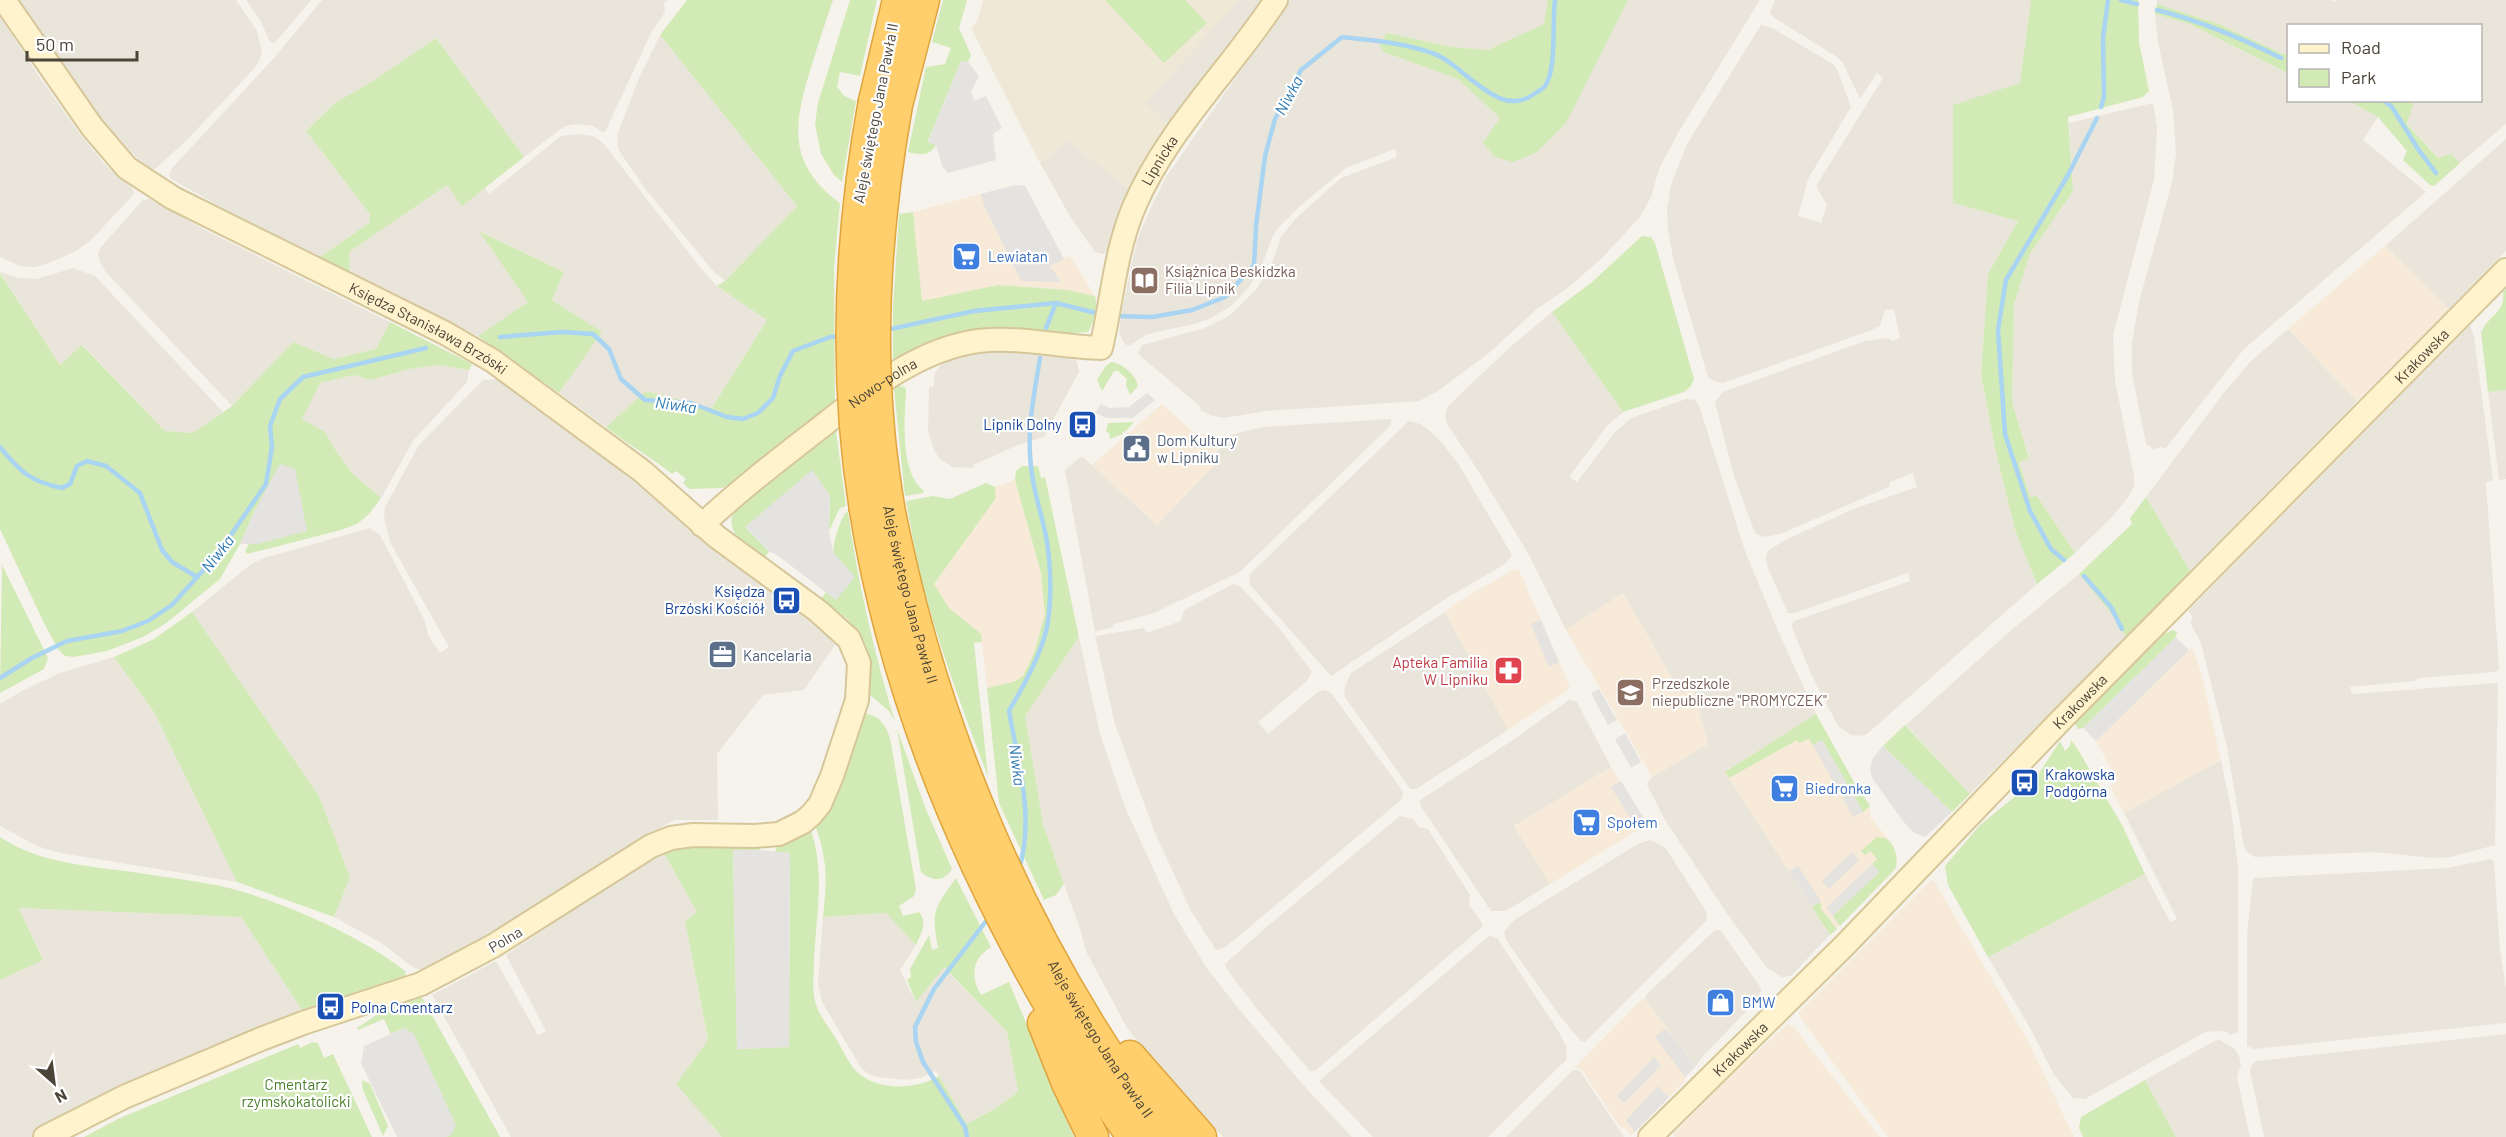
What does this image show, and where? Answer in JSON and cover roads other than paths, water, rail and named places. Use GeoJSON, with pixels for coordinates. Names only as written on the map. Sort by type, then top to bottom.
{"type":"FeatureCollection","features":[{"type":"Feature","properties":{"kind":"highway","name":"Aleje świętego Jana Pawła II"},"geometry":{"type":"LineString","coordinates":[[886,103],[897,0]]}},
{"type":"Feature","properties":{"kind":"highway","name":"Aleje świętego Jana Pawła II"},"geometry":{"type":"LineString","coordinates":[[924,0],[886,103],[856,213],[850,307],[855,433],[874,564],[899,664],[960,832],[1017,930],[1081,1058],[1133,1137]]}},
{"type":"Feature","properties":{"kind":"highway","name":"Aleje świętego Jana Pawła II"},"geometry":{"type":"LineString","coordinates":[[1017,930],[1053,960],[1104,1046],[1166,1137]]}},
{"type":"Feature","properties":{"kind":"highway"},"geometry":{"type":"LineString","coordinates":[[1017,930],[1048,1036],[1093,1137]]}},
{"type":"Feature","properties":{"kind":"highway"},"geometry":{"type":"LineString","coordinates":[[1053,960],[1154,1084],[1202,1137]]}},
{"type":"Feature","properties":{"kind":"street","name":"Księdza Stanisława Brzóski"},"geometry":{"type":"LineString","coordinates":[[4,0],[110,151],[128,168],[173,198],[474,349],[609,445],[642,471],[702,525],[836,626],[849,639],[859,663]]}},
{"type":"Feature","properties":{"kind":"street","name":"Lipnicka"},"geometry":{"type":"LineString","coordinates":[[1103,339],[1125,232],[1144,187],[1181,129],[1275,0]]}},
{"type":"Feature","properties":{"kind":"street","name":"Krakowska"},"geometry":{"type":"LineString","coordinates":[[1652,1136],[1845,945],[2054,728],[2506,270]]}},
{"type":"Feature","properties":{"kind":"street","name":"Nowo-polna"},"geometry":{"type":"LineString","coordinates":[[702,525],[730,498],[863,395],[908,366],[932,354],[970,343],[1010,339],[1103,339]]}},
{"type":"Feature","properties":{"kind":"street","name":"Polna"},"geometry":{"type":"LineString","coordinates":[[45,1137],[124,1097],[261,1039],[421,984],[493,946],[651,846],[671,838],[705,834],[766,836],[779,834],[797,826],[812,814],[832,777],[857,700],[859,663]]}},
{"type":"Feature","properties":{"kind":"waterway","name":"Niwka"},"geometry":{"type":"LineString","coordinates":[[1114,316],[1152,317],[1192,310],[1225,297],[1254,265],[1256,226],[1265,156],[1275,119],[1301,70],[1342,37],[1399,44],[1432,53],[1456,67],[1494,96],[1507,100],[1521,100],[1543,88],[1549,79],[1553,57],[1555,0]]}},
{"type":"Feature","properties":{"kind":"waterway"},"geometry":{"type":"LineString","coordinates":[[2101,107],[2104,97],[2103,38],[2108,0]]}},
{"type":"Feature","properties":{"kind":"waterway"},"geometry":{"type":"LineString","coordinates":[[2121,0],[2137,4]]}},
{"type":"Feature","properties":{"kind":"waterway"},"geometry":{"type":"LineString","coordinates":[[2157,10],[2189,19],[2281,58]]}},
{"type":"Feature","properties":{"kind":"waterway"},"geometry":{"type":"LineString","coordinates":[[2386,102],[2392,107],[2436,173]]}},
{"type":"Feature","properties":{"kind":"waterway"},"geometry":{"type":"LineString","coordinates":[[2064,560],[2051,549],[2030,511],[2005,434],[1998,330],[2006,280],[2068,175],[2097,118]]}},
{"type":"Feature","properties":{"kind":"waterway","name":"Niwka"},"geometry":{"type":"LineString","coordinates":[[1046,328],[1056,303],[1100,314]]}},
{"type":"Feature","properties":{"kind":"waterway","name":"Niwka"},"geometry":{"type":"LineString","coordinates":[[886,330],[974,311],[1056,303]]}},
{"type":"Feature","properties":{"kind":"waterway","name":"Niwka"},"geometry":{"type":"LineString","coordinates":[[500,337],[562,332],[593,334],[609,349],[621,379],[645,400],[691,403],[727,417],[743,419],[758,413],[773,398],[780,376],[793,351],[830,337],[842,336]]}},
{"type":"Feature","properties":{"kind":"waterway","name":"Niwka"},"geometry":{"type":"LineString","coordinates":[[0,678],[32,658],[67,641],[122,631],[148,621],[172,605],[217,555],[266,484],[272,447],[270,426],[280,399],[303,377],[426,348]]}},
{"type":"Feature","properties":{"kind":"waterway","name":"Niwka"},"geometry":{"type":"LineString","coordinates":[[1019,869],[1024,850],[1025,810],[1009,711],[1040,649],[1049,616],[1050,593],[1048,547],[1034,485],[1030,454],[1031,418],[1040,358]]}},
{"type":"Feature","properties":{"kind":"waterway"},"geometry":{"type":"LineString","coordinates":[[0,447],[26,474],[62,488],[70,484],[77,466],[87,461],[106,466],[140,493],[162,550],[172,562],[197,577]]}},
{"type":"Feature","properties":{"kind":"waterway"},"geometry":{"type":"LineString","coordinates":[[2084,576],[2111,607],[2122,629]]}},
{"type":"Feature","properties":{"kind":"waterway","name":"Niwka"},"geometry":{"type":"LineString","coordinates":[[967,1137],[965,1127],[923,1062],[916,1042],[915,1027],[934,989],[990,916]]}},
{"type":"Feature","properties":{"kind":"place","name":"Lewiatan"},"geometry":{"type":"Point","coordinates":[967,256]}},
{"type":"Feature","properties":{"kind":"place","name":"Książnica Beskidzka Filia Lipnik"},"geometry":{"type":"Point","coordinates":[1144,280]}},
{"type":"Feature","properties":{"kind":"place","name":"Lipnik Dolny"},"geometry":{"type":"Point","coordinates":[1083,424]}},
{"type":"Feature","properties":{"kind":"place","name":"Dom Kultury w Lipniku"},"geometry":{"type":"Point","coordinates":[1136,449]}},
{"type":"Feature","properties":{"kind":"place","name":"Księdza Brzóski Kościół"},"geometry":{"type":"Point","coordinates":[786,600]}},
{"type":"Feature","properties":{"kind":"place","name":"Kancelaria"},"geometry":{"type":"Point","coordinates":[722,655]}},
{"type":"Feature","properties":{"kind":"place","name":"Apteka Familia W Lipniku"},"geometry":{"type":"Point","coordinates":[1509,671]}},
{"type":"Feature","properties":{"kind":"place","name":"Przedszkole niepubliczne \"PROMYCZEK\""},"geometry":{"type":"Point","coordinates":[1631,692]}},
{"type":"Feature","properties":{"kind":"place","name":"Krakowska Podgórna"},"geometry":{"type":"Point","coordinates":[2024,783]}},
{"type":"Feature","properties":{"kind":"place","name":"Biedronka"},"geometry":{"type":"Point","coordinates":[1784,788]}},
{"type":"Feature","properties":{"kind":"place","name":"Społem"},"geometry":{"type":"Point","coordinates":[1586,822]}},
{"type":"Feature","properties":{"kind":"place","name":"BMW"},"geometry":{"type":"Point","coordinates":[1721,1002]}},
{"type":"Feature","properties":{"kind":"place","name":"Polna Cmentarz"},"geometry":{"type":"Point","coordinates":[330,1007]}},
{"type":"Feature","properties":{"kind":"park label","name":"Cmentarz rzymskokatolicki"},"geometry":{"type":"Point","coordinates":[296,1092]}}]}
